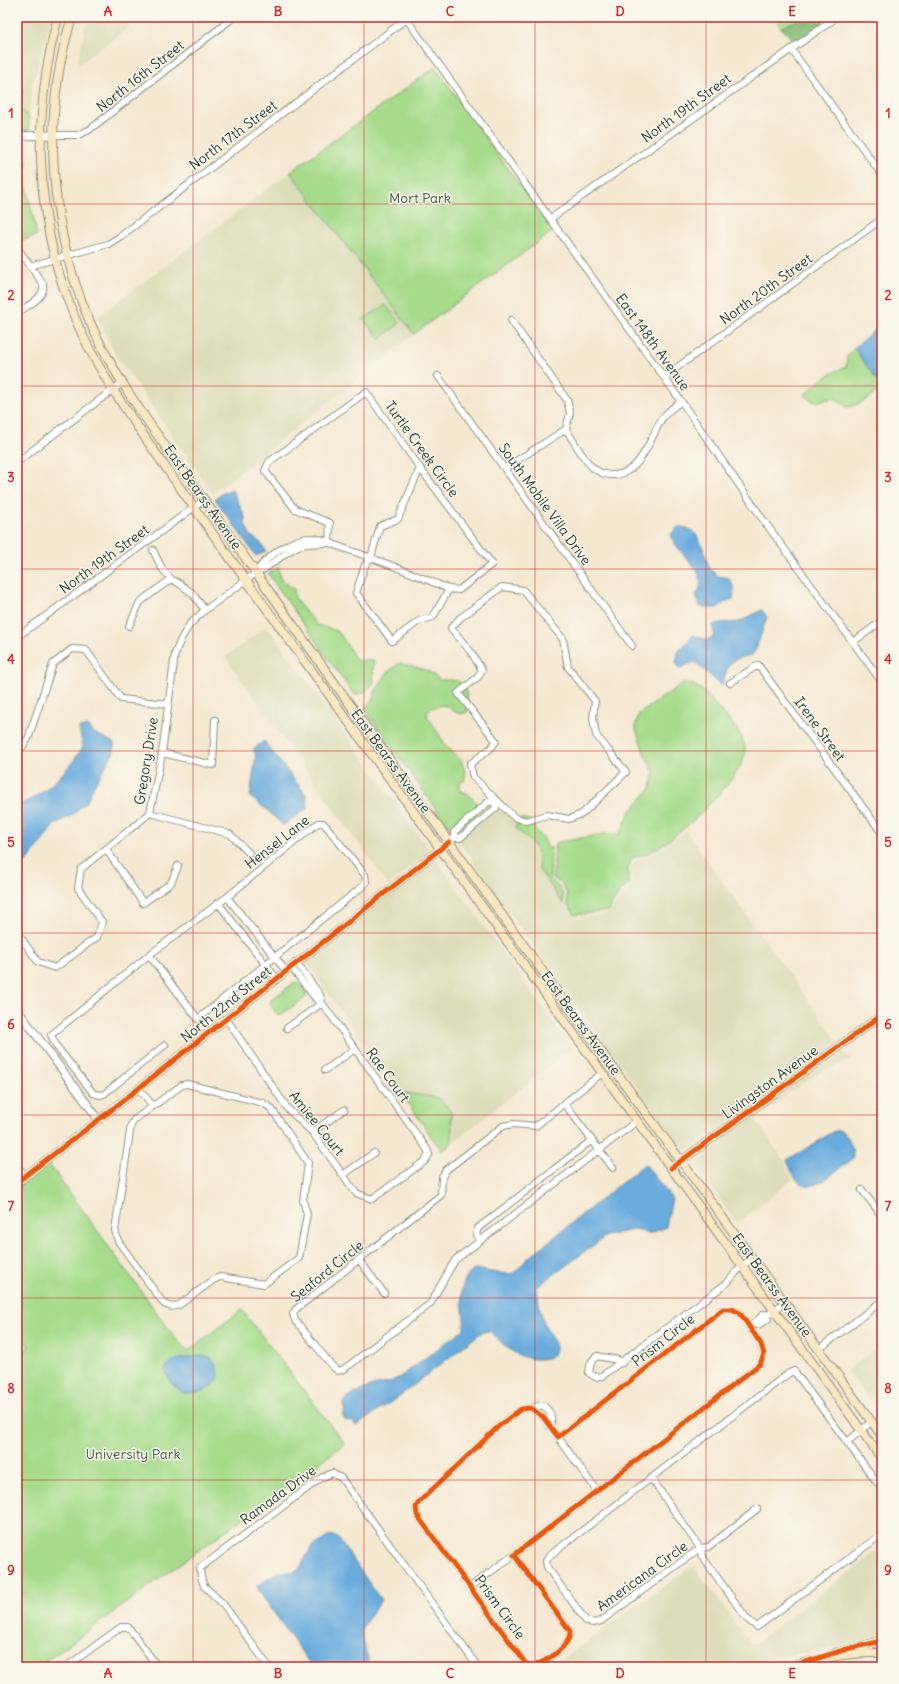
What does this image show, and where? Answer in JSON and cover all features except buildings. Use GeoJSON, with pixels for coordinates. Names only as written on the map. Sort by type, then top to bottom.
{"type":"FeatureCollection","features":[{"type":"Feature","properties":{"kind":"main road","name":"East Bearss Avenue"},"geometry":{"type":"LineString","coordinates":[[58,17],[44,86],[41,136],[42,186],[54,259],[69,305],[83,338],[112,390],[194,508],[439,850],[742,1266],[771,1312],[882,1459]]}},
{"type":"Feature","properties":{"kind":"main road","name":"East Bearss Avenue"},"geometry":{"type":"LineString","coordinates":[[72,17],[64,42],[57,85],[53,135],[56,200],[67,255],[77,289],[95,334],[122,383],[333,680],[452,839],[682,1161],[882,1436]]}},
{"type":"Feature","properties":{"kind":"main road"},"geometry":{"type":"LineString","coordinates":[[83,338],[95,334]]}},
{"type":"Feature","properties":{"kind":"main road"},"geometry":{"type":"LineString","coordinates":[[172,476],[182,469]]}},
{"type":"Feature","properties":{"kind":"main road"},"geometry":{"type":"LineString","coordinates":[[322,687],[333,680]]}},
{"type":"Feature","properties":{"kind":"main road"},"geometry":{"type":"LineString","coordinates":[[790,1667],[847,1649],[882,1641]]}},
{"type":"Feature","properties":{"kind":"main road"},"geometry":{"type":"LineString","coordinates":[[815,1660],[847,1655],[882,1653]]}},
{"type":"Feature","properties":{"kind":"street","name":"North 16th Street"},"geometry":{"type":"LineString","coordinates":[[53,135],[78,135],[90,130],[234,17]]}},
{"type":"Feature","properties":{"kind":"street","name":"North 19th Street"},"geometry":{"type":"LineString","coordinates":[[550,219],[837,17]]}},
{"type":"Feature","properties":{"kind":"street","name":"East 148th Avenue"},"geometry":{"type":"LineString","coordinates":[[405,18],[487,134],[681,401],[764,521],[882,682]]}},
{"type":"Feature","properties":{"kind":"street","name":"North 17th Street"},"geometry":{"type":"LineString","coordinates":[[30,266],[108,244],[121,236],[405,18]]}},
{"type":"Feature","properties":{"kind":"street"},"geometry":{"type":"LineString","coordinates":[[791,49],[882,175]]}},
{"type":"Feature","properties":{"kind":"street"},"geometry":{"type":"LineString","coordinates":[[17,136],[53,135]]}},
{"type":"Feature","properties":{"kind":"street","name":"North 20th Street"},"geometry":{"type":"LineString","coordinates":[[664,378],[882,219]]}},
{"type":"Feature","properties":{"kind":"street"},"geometry":{"type":"LineString","coordinates":[[17,247],[43,284],[44,290],[40,296],[17,313]]}},
{"type":"Feature","properties":{"kind":"street"},"geometry":{"type":"LineString","coordinates":[[505,468],[566,429],[570,413],[567,400],[511,320]]}},
{"type":"Feature","properties":{"kind":"street","name":"South Mobile Villa Drive"},"geometry":{"type":"LineString","coordinates":[[438,376],[632,646]]}},
{"type":"Feature","properties":{"kind":"street"},"geometry":{"type":"LineString","coordinates":[[17,462],[122,383]]}},
{"type":"Feature","properties":{"kind":"street","name":"Turtle Creek Circle"},"geometry":{"type":"LineString","coordinates":[[329,542],[330,523],[295,509],[264,471],[269,462],[366,392],[420,468],[492,564],[459,590],[449,589]]}},
{"type":"Feature","properties":{"kind":"street"},"geometry":{"type":"LineString","coordinates":[[566,429],[594,469],[608,475],[623,473],[636,463],[644,454],[662,420],[681,401]]}},
{"type":"Feature","properties":{"kind":"street"},"geometry":{"type":"LineString","coordinates":[[256,573],[264,570],[298,546],[329,542],[371,557],[449,589],[433,617],[419,621],[392,642],[356,593],[365,565],[371,557],[380,526],[398,519],[420,468]]}},
{"type":"Feature","properties":{"kind":"street","name":"North 19th Street"},"geometry":{"type":"LineString","coordinates":[[17,637],[204,500]]}},
{"type":"Feature","properties":{"kind":"street"},"geometry":{"type":"LineString","coordinates":[[154,550],[161,568],[171,579],[192,593],[205,610]]}},
{"type":"Feature","properties":{"kind":"street","name":"Gregory Drive"},"geometry":{"type":"LineString","coordinates":[[17,932],[38,962],[55,968],[97,937],[102,922],[78,888],[81,869],[150,813],[162,753],[175,653],[190,624],[205,610],[256,573]]}},
{"type":"Feature","properties":{"kind":"street"},"geometry":{"type":"LineString","coordinates":[[129,626],[140,602],[171,579]]}},
{"type":"Feature","properties":{"kind":"street"},"geometry":{"type":"LineString","coordinates":[[452,839],[454,832],[488,802],[496,801],[514,817],[526,821],[547,815],[569,819],[582,814],[626,772],[596,735],[593,718],[595,701],[568,667],[563,639],[523,590],[511,587],[502,587],[460,618],[451,628],[471,652],[482,670],[478,677],[458,693],[496,741],[491,748],[470,764],[473,777],[496,801],[496,808],[460,838],[452,839]]}},
{"type":"Feature","properties":{"kind":"street"},"geometry":{"type":"LineString","coordinates":[[853,642],[882,621]]}},
{"type":"Feature","properties":{"kind":"street","name":"Gregory Drive"},"geometry":{"type":"LineString","coordinates":[[17,754],[28,739],[53,664],[72,649],[86,650],[121,699],[168,704]]}},
{"type":"Feature","properties":{"kind":"street","name":"Irene Street"},"geometry":{"type":"LineString","coordinates":[[730,683],[758,665],[882,833]]}},
{"type":"Feature","properties":{"kind":"street"},"geometry":{"type":"LineString","coordinates":[[162,753],[212,765],[215,720]]}},
{"type":"Feature","properties":{"kind":"street"},"geometry":{"type":"LineString","coordinates":[[150,813],[230,834],[249,853]]}},
{"type":"Feature","properties":{"kind":"street","name":"Hensel Lane"},"geometry":{"type":"LineString","coordinates":[[42,1043],[148,955],[227,897],[318,823],[323,823],[326,826],[365,875],[366,882],[363,886],[276,958],[198,1019],[148,955]]}},
{"type":"Feature","properties":{"kind":"street","name":"North 22nd Street"},"geometry":{"type":"LineString","coordinates":[[17,1182],[227,1020],[276,979],[452,839]]}},
{"type":"Feature","properties":{"kind":"street"},"geometry":{"type":"LineString","coordinates":[[106,849],[143,903],[171,883],[178,866]]}},
{"type":"Feature","properties":{"kind":"street"},"geometry":{"type":"LineString","coordinates":[[227,897],[276,958]]}},
{"type":"Feature","properties":{"kind":"street"},"geometry":{"type":"LineString","coordinates":[[218,903],[276,979]]}},
{"type":"Feature","properties":{"kind":"street","name":"Rae Court"},"geometry":{"type":"LineString","coordinates":[[276,958],[291,967],[320,995],[322,1003],[427,1149],[429,1155],[425,1162]]}},
{"type":"Feature","properties":{"kind":"street"},"geometry":{"type":"LineString","coordinates":[[287,1028],[322,1003]]}},
{"type":"Feature","properties":{"kind":"street"},"geometry":{"type":"LineString","coordinates":[[17,1009],[99,1120]]}},
{"type":"Feature","properties":{"kind":"street","name":"Amiee Court"},"geometry":{"type":"LineString","coordinates":[[227,1020],[288,1109],[312,1132],[356,1193],[372,1199],[425,1162]]}},
{"type":"Feature","properties":{"kind":"street","name":"Livingston Avenue"},"geometry":{"type":"LineString","coordinates":[[671,1168],[881,1020]]}},
{"type":"Feature","properties":{"kind":"street"},"geometry":{"type":"LineString","coordinates":[[51,1035],[57,1047],[93,1093],[99,1095],[104,1094],[165,1045]]}},
{"type":"Feature","properties":{"kind":"street"},"geometry":{"type":"LineString","coordinates":[[325,1070],[355,1049]]}},
{"type":"Feature","properties":{"kind":"street","name":"Seaford Circle"},"geometry":{"type":"LineString","coordinates":[[602,1073],[536,1126],[507,1124],[497,1130],[446,1170],[442,1177],[442,1192],[438,1197],[296,1309],[293,1314],[295,1320],[338,1371],[344,1370],[430,1304],[452,1263],[637,1121]]}},
{"type":"Feature","properties":{"kind":"street"},"geometry":{"type":"LineString","coordinates":[[187,1084],[263,1103],[271,1108],[308,1163],[303,1201],[307,1214],[298,1258],[264,1284],[220,1277],[179,1305],[172,1307],[164,1304],[118,1241],[115,1230],[131,1125],[134,1120],[153,1106],[182,1085],[187,1084]]}},
{"type":"Feature","properties":{"kind":"street"},"geometry":{"type":"LineString","coordinates":[[139,1089],[153,1106]]}},
{"type":"Feature","properties":{"kind":"street"},"geometry":{"type":"LineString","coordinates":[[564,1103],[613,1168]]}},
{"type":"Feature","properties":{"kind":"street"},"geometry":{"type":"LineString","coordinates":[[312,1132],[344,1110]]}},
{"type":"Feature","properties":{"kind":"street"},"geometry":{"type":"LineString","coordinates":[[481,1240],[476,1235],[478,1228],[592,1140]]}},
{"type":"Feature","properties":{"kind":"street"},"geometry":{"type":"LineString","coordinates":[[343,1175],[374,1153]]}},
{"type":"Feature","properties":{"kind":"street"},"geometry":{"type":"LineString","coordinates":[[17,1165],[25,1176]]}},
{"type":"Feature","properties":{"kind":"street"},"geometry":{"type":"LineString","coordinates":[[862,1190],[882,1216]]}},
{"type":"Feature","properties":{"kind":"street","name":"Prism Circle"},"geometry":{"type":"LineString","coordinates":[[622,1363],[618,1360],[597,1356],[593,1359],[590,1365],[589,1373],[595,1377],[602,1376],[622,1363],[727,1283],[742,1266],[752,1258]]}},
{"type":"Feature","properties":{"kind":"street"},"geometry":{"type":"LineString","coordinates":[[359,1260],[384,1292]]}},
{"type":"Feature","properties":{"kind":"street"},"geometry":{"type":"LineString","coordinates":[[819,1349],[882,1301]]}},
{"type":"Feature","properties":{"kind":"street"},"geometry":{"type":"LineString","coordinates":[[752,1326],[758,1325],[768,1319],[771,1312],[785,1302]]}},
{"type":"Feature","properties":{"kind":"street","name":"Prism Circle"},"geometry":{"type":"LineString","coordinates":[[470,1587],[514,1555],[760,1364],[764,1354],[752,1326],[740,1314],[732,1309],[723,1309],[558,1437]]}},
{"type":"Feature","properties":{"kind":"street","name":"Americana Circle"},"geometry":{"type":"LineString","coordinates":[[847,1442],[794,1371],[789,1373],[549,1556],[546,1561],[547,1567],[586,1622],[593,1623],[601,1621],[700,1548],[704,1560],[747,1619],[757,1627],[882,1534]]}},
{"type":"Feature","properties":{"kind":"street","name":"Prism Circle"},"geometry":{"type":"LineString","coordinates":[[514,1555],[570,1631],[570,1638],[567,1644],[541,1663],[533,1666],[526,1664],[417,1515],[416,1507],[419,1502],[500,1425],[521,1409],[542,1405],[548,1409],[552,1416],[550,1427],[596,1491]]}},
{"type":"Feature","properties":{"kind":"street"},"geometry":{"type":"LineString","coordinates":[[871,1422],[847,1442],[882,1489]]}},
{"type":"Feature","properties":{"kind":"street","name":"Ramada Drive"},"geometry":{"type":"LineString","coordinates":[[269,1667],[222,1604],[204,1586],[200,1568],[321,1478],[332,1473],[341,1478],[478,1667]]}},
{"type":"Feature","properties":{"kind":"street"},"geometry":{"type":"LineString","coordinates":[[651,1478],[700,1548],[708,1547],[757,1509]]}},
{"type":"Feature","properties":{"kind":"street"},"geometry":{"type":"LineString","coordinates":[[66,1667],[121,1627],[128,1627],[158,1667]]}},
{"type":"Feature","properties":{"kind":"shaded area"},"geometry":{"type":"Polygon","coordinates":[[[17,17],[52,17],[32,85],[29,117],[20,109],[23,89],[17,78],[17,17]]]}},
{"type":"Feature","properties":{"kind":"shaded area"},"geometry":{"type":"Polygon","coordinates":[[[90,17],[143,17],[77,65],[85,29],[90,17]]]}},
{"type":"Feature","properties":{"kind":"shaded area"},"geometry":{"type":"Polygon","coordinates":[[[290,172],[414,334],[213,494],[116,355],[97,317],[290,172]]]}},
{"type":"Feature","properties":{"kind":"shaded area"},"geometry":{"type":"Polygon","coordinates":[[[267,626],[431,852],[388,885],[225,657],[267,626]]]}},
{"type":"Feature","properties":{"kind":"shaded area"},"geometry":{"type":"Polygon","coordinates":[[[491,797],[501,800],[518,822],[515,828],[532,843],[537,851],[537,857],[546,880],[575,918],[609,913],[622,895],[632,886],[632,863],[658,851],[686,831],[839,1043],[686,1154],[516,922],[448,826],[455,820],[461,819],[466,822],[477,811],[477,803],[491,797]]]}},
{"type":"Feature","properties":{"kind":"shaded area"},"geometry":{"type":"Polygon","coordinates":[[[435,858],[573,1049],[569,1050],[450,1145],[451,1129],[438,1098],[407,1093],[401,1094],[310,968],[308,966],[303,969],[299,965],[435,858]]]}},
{"type":"Feature","properties":{"kind":"shaded area"},"geometry":{"type":"Polygon","coordinates":[[[842,1049],[851,1061],[847,1061],[825,1070],[794,1089],[756,1121],[784,1160],[788,1172],[793,1179],[737,1223],[690,1159],[842,1049]]]}},
{"type":"Feature","properties":{"kind":"shaded area"},"geometry":{"type":"Polygon","coordinates":[[[882,1344],[882,1418],[847,1370],[882,1344]]]}},
{"type":"Feature","properties":{"kind":"shaded area"},"geometry":{"type":"Polygon","coordinates":[[[882,1547],[882,1638],[786,1656],[752,1667],[552,1667],[693,1565],[750,1643],[754,1644],[882,1547]]]}},
{"type":"Feature","properties":{"kind":"green space"},"geometry":{"type":"Polygon","coordinates":[[[774,17],[799,17],[794,22],[781,28],[774,17]]]}},
{"type":"Feature","properties":{"kind":"green space"},"geometry":{"type":"Polygon","coordinates":[[[799,17],[831,17],[795,42],[781,28],[794,22],[799,17]]]}},
{"type":"Feature","properties":{"kind":"green space","name":"Mort Park"},"geometry":{"type":"Polygon","coordinates":[[[435,67],[553,231],[414,334],[290,172],[435,67]]]}},
{"type":"Feature","properties":{"kind":"green space"},"geometry":{"type":"Polygon","coordinates":[[[17,78],[23,89],[20,109],[29,117],[29,131],[17,130],[17,78]]]}},
{"type":"Feature","properties":{"kind":"green space"},"geometry":{"type":"Polygon","coordinates":[[[17,152],[20,153],[27,161],[26,183],[37,235],[19,242],[17,240],[17,152]]]}},
{"type":"Feature","properties":{"kind":"green space"},"geometry":{"type":"Polygon","coordinates":[[[386,305],[400,323],[380,339],[363,319],[386,305]]]}},
{"type":"Feature","properties":{"kind":"green space"},"geometry":{"type":"Polygon","coordinates":[[[854,348],[882,387],[862,402],[847,407],[834,398],[814,402],[805,395],[824,378],[846,367],[847,357],[854,348]]]}},
{"type":"Feature","properties":{"kind":"green space"},"geometry":{"type":"Polygon","coordinates":[[[279,567],[280,579],[294,589],[294,595],[298,603],[317,625],[334,630],[340,634],[357,661],[374,661],[374,683],[365,692],[354,695],[268,574],[279,567]]]}},
{"type":"Feature","properties":{"kind":"green space"},"geometry":{"type":"Polygon","coordinates":[[[399,663],[426,670],[440,680],[454,680],[462,683],[464,686],[468,700],[467,712],[462,714],[447,707],[436,706],[428,710],[427,715],[446,746],[461,760],[465,772],[465,780],[460,782],[460,791],[467,793],[477,803],[475,820],[471,822],[461,820],[454,821],[448,826],[364,708],[374,699],[375,692],[387,673],[399,663]]]}},
{"type":"Feature","properties":{"kind":"green space"},"geometry":{"type":"Polygon","coordinates":[[[683,683],[695,686],[703,691],[736,729],[745,748],[745,754],[740,766],[715,799],[680,832],[662,845],[646,854],[634,857],[631,860],[628,870],[629,884],[619,893],[608,911],[575,915],[567,904],[567,894],[562,884],[553,878],[555,843],[608,833],[620,834],[630,812],[651,788],[654,772],[645,755],[635,726],[639,714],[683,683]]]}},
{"type":"Feature","properties":{"kind":"green space"},"geometry":{"type":"Polygon","coordinates":[[[522,818],[533,821],[535,830],[544,838],[548,849],[551,847],[550,879],[562,892],[563,904],[539,869],[537,851],[532,843],[515,828],[522,818]]]}},
{"type":"Feature","properties":{"kind":"green space"},"geometry":{"type":"Polygon","coordinates":[[[295,982],[298,982],[306,992],[306,997],[281,1015],[277,1014],[270,1004],[271,1000],[295,982]]]}},
{"type":"Feature","properties":{"kind":"green space"},"geometry":{"type":"Polygon","coordinates":[[[407,1093],[438,1098],[451,1112],[452,1137],[450,1145],[442,1151],[401,1094],[407,1093]]]}},
{"type":"Feature","properties":{"kind":"green space","name":"University Park"},"geometry":{"type":"Polygon","coordinates":[[[49,1164],[176,1339],[188,1351],[242,1310],[345,1444],[38,1667],[17,1667],[17,1356],[29,1347],[17,1330],[17,1188],[49,1164]]]}},
{"type":"Feature","properties":{"kind":"water"},"geometry":{"type":"Polygon","coordinates":[[[877,328],[882,332],[882,387],[854,348],[877,328]]]}},
{"type":"Feature","properties":{"kind":"water"},"geometry":{"type":"Polygon","coordinates":[[[232,489],[245,517],[245,525],[251,536],[261,543],[266,551],[256,556],[215,499],[224,492],[232,489]]]}},
{"type":"Feature","properties":{"kind":"water"},"geometry":{"type":"Polygon","coordinates":[[[678,527],[688,529],[699,539],[710,569],[716,575],[729,578],[734,588],[733,599],[717,608],[700,606],[696,595],[700,587],[700,578],[697,571],[673,541],[671,534],[678,527]]]}},
{"type":"Feature","properties":{"kind":"water"},"geometry":{"type":"Polygon","coordinates":[[[762,610],[767,617],[756,649],[752,655],[738,658],[730,664],[722,686],[695,662],[679,668],[676,662],[678,652],[693,635],[707,640],[714,636],[713,625],[738,622],[762,610]]]}},
{"type":"Feature","properties":{"kind":"water"},"geometry":{"type":"Polygon","coordinates":[[[88,726],[94,733],[114,743],[114,752],[93,787],[87,801],[73,815],[55,824],[26,863],[18,860],[17,805],[37,796],[63,773],[83,747],[79,728],[88,726]]]}},
{"type":"Feature","properties":{"kind":"water"},"geometry":{"type":"Polygon","coordinates":[[[264,741],[306,795],[308,808],[283,825],[266,809],[250,797],[256,755],[253,750],[264,741]]]}},
{"type":"Feature","properties":{"kind":"water"},"geometry":{"type":"Polygon","coordinates":[[[841,1130],[850,1142],[853,1158],[822,1181],[808,1186],[802,1184],[792,1172],[787,1160],[834,1131],[841,1130]]]}},
{"type":"Feature","properties":{"kind":"water"},"geometry":{"type":"Polygon","coordinates":[[[645,1164],[672,1199],[666,1227],[648,1234],[636,1229],[606,1236],[537,1287],[542,1318],[556,1345],[553,1356],[543,1359],[526,1357],[510,1350],[490,1331],[482,1332],[401,1395],[356,1426],[353,1422],[345,1420],[342,1414],[345,1411],[343,1405],[347,1398],[355,1392],[357,1394],[366,1388],[387,1383],[400,1377],[464,1329],[462,1289],[464,1282],[475,1269],[500,1273],[513,1273],[527,1259],[645,1164]]]}},
{"type":"Feature","properties":{"kind":"water"},"geometry":{"type":"Polygon","coordinates":[[[197,1356],[210,1357],[216,1364],[219,1377],[212,1386],[204,1391],[183,1393],[171,1383],[165,1370],[171,1362],[175,1360],[197,1356]]]}},
{"type":"Feature","properties":{"kind":"water"},"geometry":{"type":"Polygon","coordinates":[[[331,1535],[338,1538],[381,1600],[361,1629],[370,1667],[312,1667],[257,1586],[278,1572],[293,1572],[300,1568],[311,1548],[331,1535]]]}},
{"type":"Feature","properties":{"kind":"cycle path"},"geometry":{"type":"LineString","coordinates":[[17,1182],[110,1111],[449,842]]}},
{"type":"Feature","properties":{"kind":"cycle path"},"geometry":{"type":"LineString","coordinates":[[671,1168],[882,1015]]}},
{"type":"Feature","properties":{"kind":"cycle path"},"geometry":{"type":"LineString","coordinates":[[723,1309],[732,1309],[740,1313],[761,1344],[764,1354],[760,1364],[514,1555],[570,1631],[566,1643],[557,1653],[533,1666],[526,1664],[417,1515],[416,1507],[419,1502],[500,1425],[521,1409],[531,1408],[543,1417],[558,1437],[723,1309]]}},
{"type":"Feature","properties":{"kind":"cycle path"},"geometry":{"type":"LineString","coordinates":[[790,1667],[847,1649],[882,1641]]}}]}
